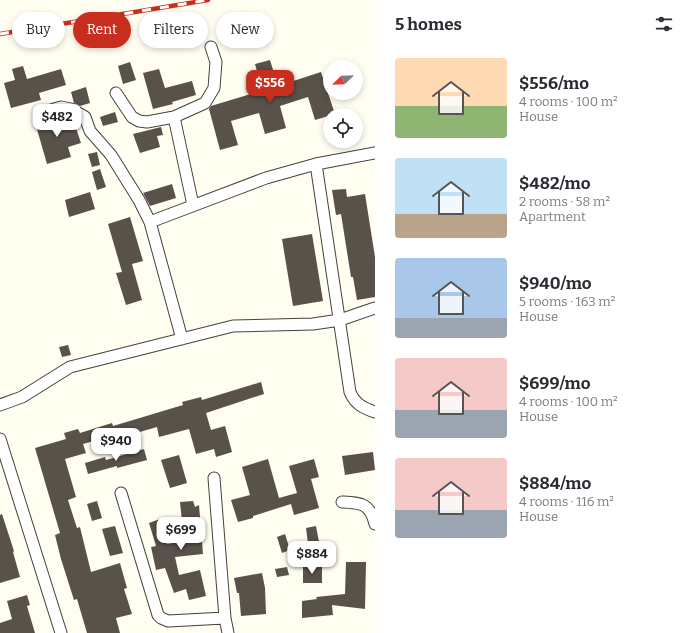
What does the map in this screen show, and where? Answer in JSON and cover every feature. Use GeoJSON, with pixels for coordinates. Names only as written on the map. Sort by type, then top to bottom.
{"type":"FeatureCollection","features":[{"type":"Feature","properties":{"kind":"street"},"geometry":{"type":"LineString","coordinates":[[116,93],[132,117],[139,121],[147,122],[174,117],[205,103],[214,88],[216,62],[210,47]]}},
{"type":"Feature","properties":{"kind":"street"},"geometry":{"type":"LineString","coordinates":[[41,113],[61,107],[71,109],[85,118],[90,132],[110,155],[139,200],[150,222],[182,338]]}},
{"type":"Feature","properties":{"kind":"street"},"geometry":{"type":"LineString","coordinates":[[174,117],[193,205]]}},
{"type":"Feature","properties":{"kind":"street"},"geometry":{"type":"LineString","coordinates":[[150,222],[266,178],[316,164],[375,152]]}},
{"type":"Feature","properties":{"kind":"street"},"geometry":{"type":"LineString","coordinates":[[316,164],[350,392],[358,405],[375,412]]}},
{"type":"Feature","properties":{"kind":"street"},"geometry":{"type":"LineString","coordinates":[[0,405],[22,398],[70,367],[182,338],[234,326],[313,324],[340,320],[375,308]]}},
{"type":"Feature","properties":{"kind":"street"},"geometry":{"type":"LineString","coordinates":[[0,439],[61,633]]}},
{"type":"Feature","properties":{"kind":"street"},"geometry":{"type":"LineString","coordinates":[[214,478],[224,618],[228,633]]}},
{"type":"Feature","properties":{"kind":"street"},"geometry":{"type":"LineString","coordinates":[[121,493],[158,615],[168,621],[224,618]]}},
{"type":"Feature","properties":{"kind":"street"},"geometry":{"type":"LineString","coordinates":[[342,502],[356,503],[366,507],[372,514],[375,524]]}},
{"type":"Feature","properties":{"kind":"building"},"geometry":{"type":"Polygon","coordinates":[[[270,60],[278,86],[321,72],[323,78],[323,100],[330,100],[333,108],[323,108],[323,118],[315,120],[308,97],[280,106],[286,128],[265,134],[259,113],[231,121],[238,145],[220,150],[209,109],[211,106],[254,93],[252,88],[261,86],[255,64],[270,60]]]}},
{"type":"Feature","properties":{"kind":"building"},"geometry":{"type":"Polygon","coordinates":[[[130,62],[136,80],[123,84],[118,66],[130,62]]]}},
{"type":"Feature","properties":{"kind":"building"},"geometry":{"type":"Polygon","coordinates":[[[23,66],[27,79],[61,69],[66,85],[39,93],[41,100],[11,108],[4,83],[15,80],[12,69],[23,66]]]}},
{"type":"Feature","properties":{"kind":"building"},"geometry":{"type":"Polygon","coordinates":[[[159,69],[165,88],[192,81],[196,95],[172,102],[173,104],[153,109],[143,73],[159,69]]]}},
{"type":"Feature","properties":{"kind":"building"},"geometry":{"type":"Polygon","coordinates":[[[86,87],[90,103],[80,106],[74,103],[71,92],[86,87]]]}},
{"type":"Feature","properties":{"kind":"building"},"geometry":{"type":"Polygon","coordinates":[[[115,112],[118,122],[103,126],[100,117],[115,112]]]}},
{"type":"Feature","properties":{"kind":"building"},"geometry":{"type":"Polygon","coordinates":[[[58,115],[61,123],[73,119],[81,143],[68,147],[71,157],[47,164],[34,119],[43,120],[58,115]]]}},
{"type":"Feature","properties":{"kind":"building"},"geometry":{"type":"Polygon","coordinates":[[[161,127],[163,135],[157,136],[160,147],[140,153],[133,134],[161,127]]]}},
{"type":"Feature","properties":{"kind":"building"},"geometry":{"type":"Polygon","coordinates":[[[97,152],[100,165],[92,167],[88,154],[97,152]]]}},
{"type":"Feature","properties":{"kind":"building"},"geometry":{"type":"Polygon","coordinates":[[[100,169],[106,187],[97,190],[92,172],[100,169]]]}},
{"type":"Feature","properties":{"kind":"building"},"geometry":{"type":"Polygon","coordinates":[[[172,184],[176,198],[150,206],[143,193],[172,184]]]}},
{"type":"Feature","properties":{"kind":"building"},"geometry":{"type":"Polygon","coordinates":[[[346,189],[347,197],[365,194],[375,257],[375,297],[357,300],[353,277],[351,277],[341,214],[336,215],[332,190],[346,189]]]}},
{"type":"Feature","properties":{"kind":"building"},"geometry":{"type":"Polygon","coordinates":[[[90,192],[95,209],[69,217],[65,200],[90,192]]]}},
{"type":"Feature","properties":{"kind":"building"},"geometry":{"type":"Polygon","coordinates":[[[130,217],[143,261],[132,264],[142,300],[126,305],[116,273],[122,272],[108,224],[130,217]]]}},
{"type":"Feature","properties":{"kind":"building"},"geometry":{"type":"Polygon","coordinates":[[[312,234],[323,301],[293,306],[282,239],[312,234]]]}},
{"type":"Feature","properties":{"kind":"building"},"geometry":{"type":"Polygon","coordinates":[[[68,345],[71,355],[62,357],[59,347],[68,345]]]}},
{"type":"Feature","properties":{"kind":"building"},"geometry":{"type":"Polygon","coordinates":[[[261,382],[264,394],[206,413],[211,430],[225,426],[232,452],[216,457],[214,449],[196,454],[189,429],[159,437],[157,427],[126,436],[125,432],[83,444],[86,453],[65,459],[76,497],[68,500],[77,528],[80,527],[91,572],[120,563],[127,588],[124,589],[132,614],[116,618],[120,633],[87,633],[77,599],[74,600],[61,559],[55,535],[60,533],[35,448],[66,439],[64,433],[78,429],[80,433],[112,423],[113,426],[183,405],[182,402],[201,397],[202,400],[261,382]]]}},
{"type":"Feature","properties":{"kind":"building"},"geometry":{"type":"Polygon","coordinates":[[[144,449],[147,460],[88,474],[85,463],[105,457],[106,460],[144,449]]]}},
{"type":"Feature","properties":{"kind":"building"},"geometry":{"type":"Polygon","coordinates":[[[373,452],[375,470],[345,475],[342,456],[373,452]]]}},
{"type":"Feature","properties":{"kind":"building"},"geometry":{"type":"Polygon","coordinates":[[[179,455],[187,483],[170,488],[161,460],[179,455]]]}},
{"type":"Feature","properties":{"kind":"building"},"geometry":{"type":"Polygon","coordinates":[[[268,459],[279,498],[297,493],[289,466],[314,459],[319,477],[311,479],[319,508],[294,515],[291,504],[238,522],[231,500],[250,495],[242,467],[268,459]]]}},
{"type":"Feature","properties":{"kind":"building"},"geometry":{"type":"Polygon","coordinates":[[[97,501],[102,518],[92,521],[87,504],[97,501]]]}},
{"type":"Feature","properties":{"kind":"building"},"geometry":{"type":"Polygon","coordinates":[[[193,501],[195,507],[199,505],[203,554],[175,557],[179,575],[200,570],[206,596],[189,600],[186,589],[174,593],[165,568],[156,570],[151,547],[156,546],[149,523],[160,519],[167,544],[184,541],[180,502],[193,501]]]}},
{"type":"Feature","properties":{"kind":"building"},"geometry":{"type":"Polygon","coordinates":[[[2,514],[14,551],[20,577],[0,583],[0,515],[2,514]]]}},
{"type":"Feature","properties":{"kind":"building"},"geometry":{"type":"Polygon","coordinates":[[[115,526],[123,553],[110,556],[102,529],[115,526]]]}},
{"type":"Feature","properties":{"kind":"building"},"geometry":{"type":"Polygon","coordinates":[[[316,526],[319,542],[308,544],[306,528],[316,526]]]}},
{"type":"Feature","properties":{"kind":"building"},"geometry":{"type":"Polygon","coordinates":[[[285,534],[290,550],[282,553],[277,537],[285,534]]]}},
{"type":"Feature","properties":{"kind":"building"},"geometry":{"type":"Polygon","coordinates":[[[346,562],[366,562],[365,609],[332,605],[333,615],[302,618],[302,601],[317,599],[316,597],[345,594],[346,562]]]}},
{"type":"Feature","properties":{"kind":"building"},"geometry":{"type":"Polygon","coordinates":[[[287,567],[289,575],[277,577],[275,569],[287,567]]]}},
{"type":"Feature","properties":{"kind":"building"},"geometry":{"type":"Polygon","coordinates":[[[303,567],[322,567],[322,583],[303,583],[303,567]]]}},
{"type":"Feature","properties":{"kind":"building"},"geometry":{"type":"Polygon","coordinates":[[[262,573],[265,588],[266,614],[241,616],[239,593],[237,593],[234,578],[262,573]]]}},
{"type":"Feature","properties":{"kind":"building"},"geometry":{"type":"Polygon","coordinates":[[[27,595],[30,605],[27,606],[35,633],[0,633],[0,623],[12,619],[7,601],[27,595]]]}},
{"type":"Feature","properties":{"kind":"railway"},"geometry":{"type":"LineString","coordinates":[[0,34],[208,0]]}}]}
